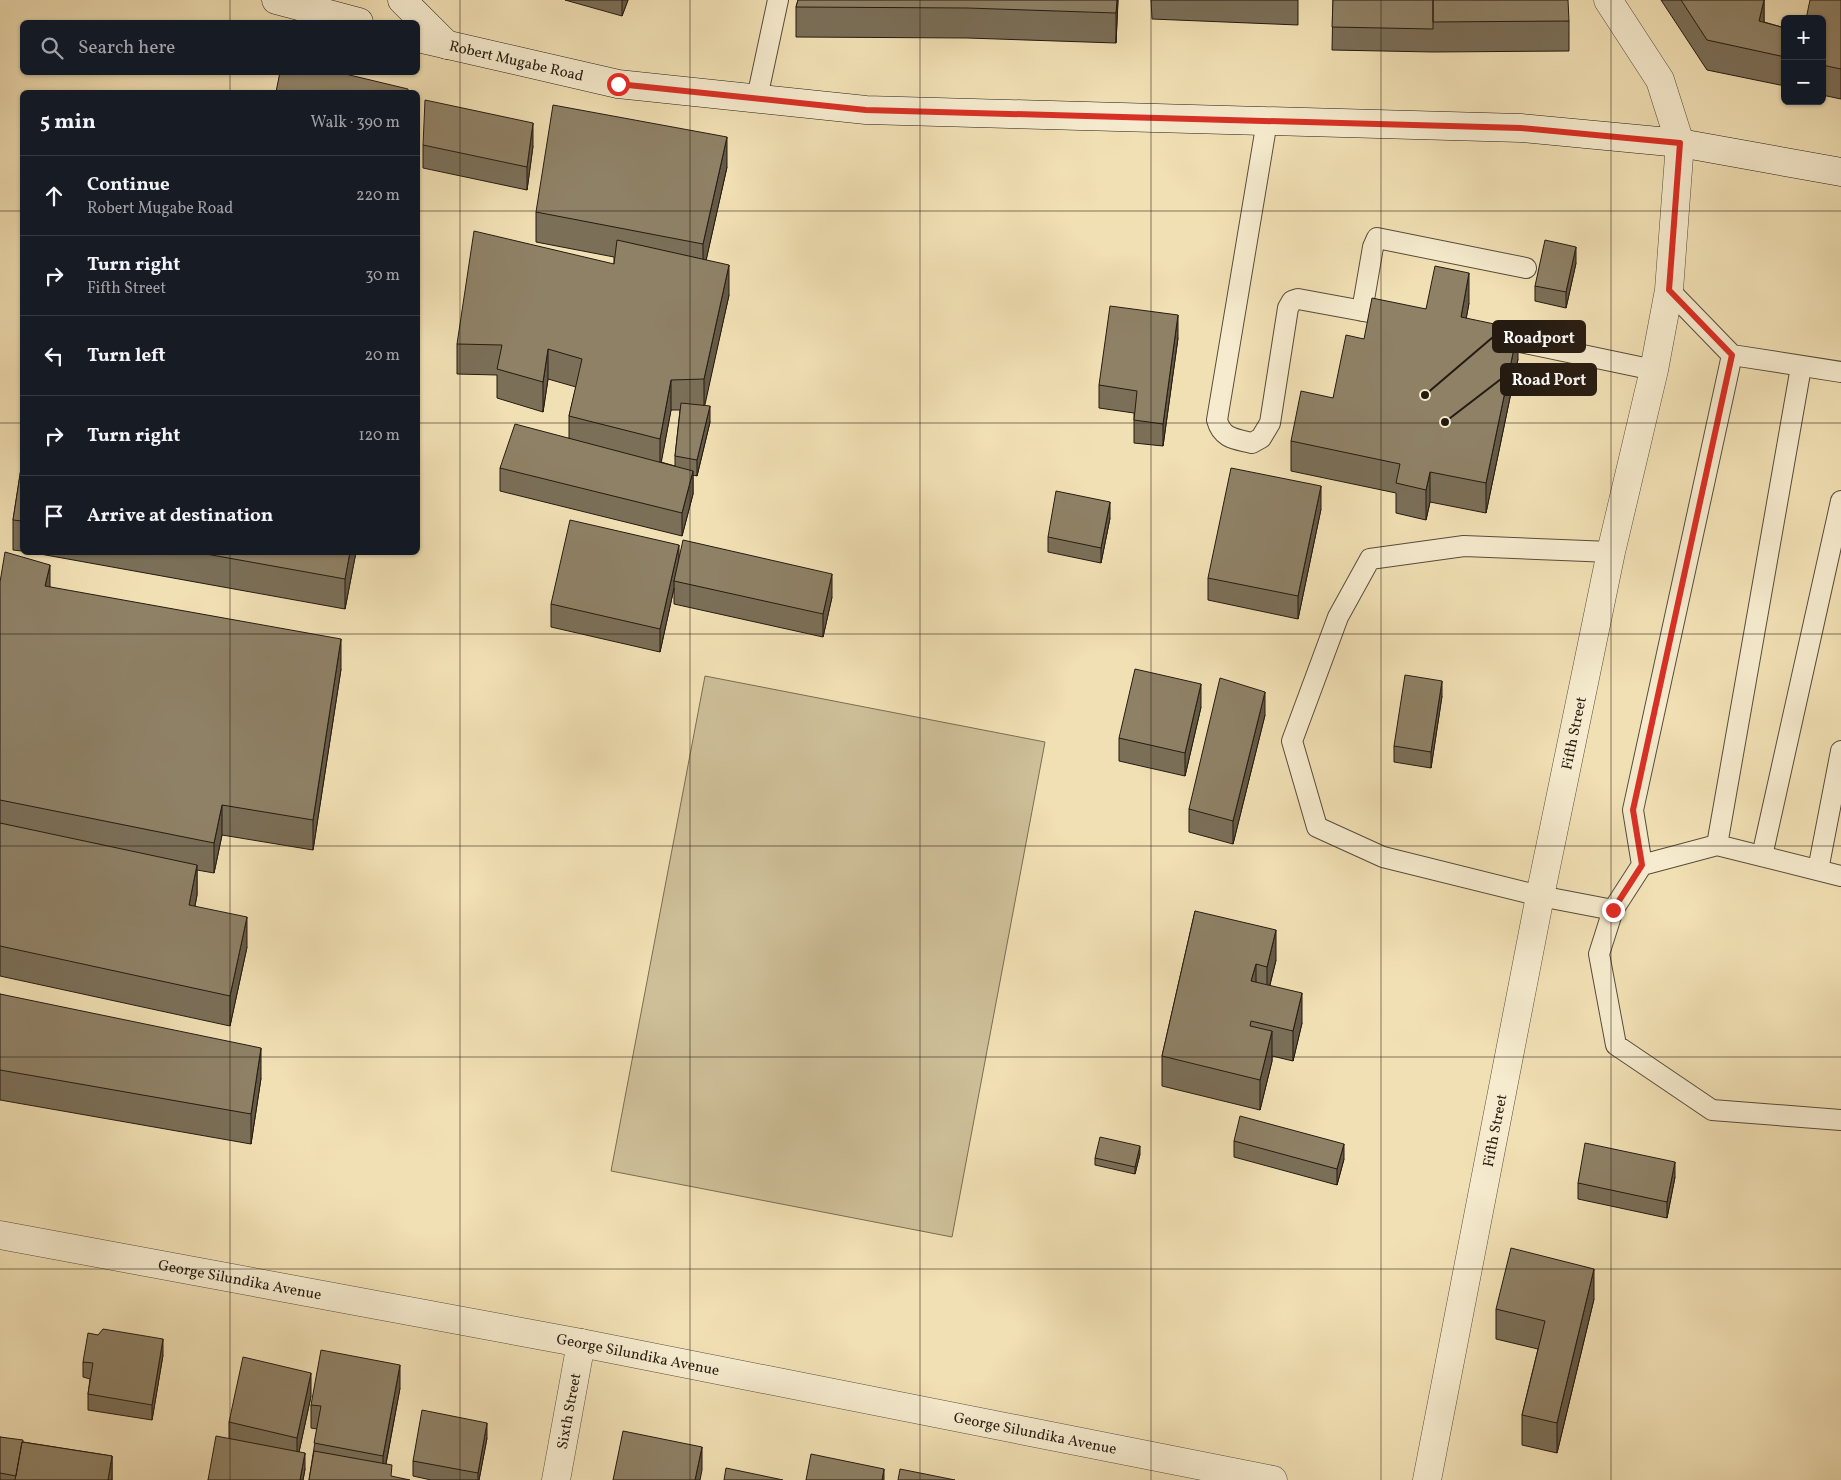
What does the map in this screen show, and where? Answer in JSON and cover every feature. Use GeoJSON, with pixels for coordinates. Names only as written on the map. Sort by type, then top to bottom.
{"type":"FeatureCollection","features":[{"type":"Feature","properties":{"kind":"street"},"geometry":{"type":"LineString","coordinates":[[276,0],[351,20]]}},
{"type":"Feature","properties":{"kind":"street"},"geometry":{"type":"LineString","coordinates":[[402,0],[448,46]]}},
{"type":"Feature","properties":{"kind":"street","name":"Fifth Street"},"geometry":{"type":"LineString","coordinates":[[1427,1480],[1540,896],[1611,552],[1654,370],[1669,290],[1680,143],[1660,80],[1608,0]]}},
{"type":"Feature","properties":{"kind":"street","name":"Robert Mugabe Road"},"geometry":{"type":"LineString","coordinates":[[420,39],[618,84],[866,110],[1521,128],[1680,143],[1841,172]]}},
{"type":"Feature","properties":{"kind":"street","name":"George Silundika Avenue"},"geometry":{"type":"LineString","coordinates":[[0,1235],[581,1343],[1273,1480]]}},
{"type":"Feature","properties":{"kind":"street","name":"Sixth Street"},"geometry":{"type":"LineString","coordinates":[[556,1480],[581,1343]]}},
{"type":"Feature","properties":{"kind":"lane"},"geometry":{"type":"LineString","coordinates":[[757,98],[778,0]]}},
{"type":"Feature","properties":{"kind":"lane"},"geometry":{"type":"LineString","coordinates":[[1267,121],[1217,420],[1219,429],[1227,436],[1252,443],[1261,438],[1270,423],[1288,308],[1292,300],[1298,299],[1410,320]]}},
{"type":"Feature","properties":{"kind":"lane"},"geometry":{"type":"LineString","coordinates":[[1362,311],[1373,247],[1377,238],[1526,268]]}},
{"type":"Feature","properties":{"kind":"lane"},"geometry":{"type":"LineString","coordinates":[[1669,290],[1732,355],[1841,372]]}},
{"type":"Feature","properties":{"kind":"lane"},"geometry":{"type":"LineString","coordinates":[[1472,332],[1654,370]]}},
{"type":"Feature","properties":{"kind":"lane"},"geometry":{"type":"LineString","coordinates":[[1732,355],[1633,810],[1642,865],[1613,910],[1599,954],[1616,1046],[1712,1110],[1841,1120]]}},
{"type":"Feature","properties":{"kind":"lane"},"geometry":{"type":"LineString","coordinates":[[1717,845],[1801,367]]}},
{"type":"Feature","properties":{"kind":"lane"},"geometry":{"type":"LineString","coordinates":[[1762,856],[1841,501]]}},
{"type":"Feature","properties":{"kind":"lane"},"geometry":{"type":"LineString","coordinates":[[1611,552],[1464,546],[1370,559],[1338,617],[1292,741],[1317,827],[1383,857],[1540,896],[1613,910]]}},
{"type":"Feature","properties":{"kind":"lane"},"geometry":{"type":"LineString","coordinates":[[1818,870],[1841,751]]}},
{"type":"Feature","properties":{"kind":"lane"},"geometry":{"type":"LineString","coordinates":[[1642,865],[1717,845],[1841,876]]}},
{"type":"Feature","properties":{"kind":"shaded area"},"geometry":{"type":"Polygon","coordinates":[[[705,676],[1045,742],[952,1237],[611,1171],[705,676]]]}},
{"type":"Feature","properties":{"kind":"building"},"geometry":{"type":"Polygon","coordinates":[[[798,0],[1117,0],[1116,13],[967,8],[796,7],[798,0]]]}},
{"type":"Feature","properties":{"kind":"building"},"geometry":{"type":"Polygon","coordinates":[[[1333,0],[1433,0],[1433,29],[1332,27],[1333,0]]]}},
{"type":"Feature","properties":{"kind":"building"},"geometry":{"type":"Polygon","coordinates":[[[1433,0],[1568,0],[1569,21],[1433,22],[1433,0]]]}},
{"type":"Feature","properties":{"kind":"building"},"geometry":{"type":"Polygon","coordinates":[[[1681,0],[1764,0],[1759,21],[1781,27],[1781,56],[1707,40],[1681,0]]]}},
{"type":"Feature","properties":{"kind":"building"},"geometry":{"type":"Polygon","coordinates":[[[1810,0],[1841,0],[1841,69],[1826,66],[1826,15],[1807,15],[1810,0]]]}},
{"type":"Feature","properties":{"kind":"building"},"geometry":{"type":"Polygon","coordinates":[[[279,75],[350,75],[408,89],[408,90],[276,90],[279,75]]]}},
{"type":"Feature","properties":{"kind":"building"},"geometry":{"type":"Polygon","coordinates":[[[425,100],[533,123],[527,167],[423,145],[425,100]]]}},
{"type":"Feature","properties":{"kind":"building"},"geometry":{"type":"Polygon","coordinates":[[[553,105],[727,137],[703,244],[536,212],[553,105]]]}},
{"type":"Feature","properties":{"kind":"building"},"geometry":{"type":"Polygon","coordinates":[[[474,231],[614,264],[617,240],[729,265],[704,379],[671,380],[660,439],[569,416],[582,359],[548,349],[543,382],[497,369],[502,345],[457,344],[474,231]]]}},
{"type":"Feature","properties":{"kind":"building"},"geometry":{"type":"Polygon","coordinates":[[[1545,240],[1576,247],[1566,292],[1535,286],[1545,240]]]}},
{"type":"Feature","properties":{"kind":"building"},"geometry":{"type":"Polygon","coordinates":[[[1435,266],[1469,273],[1461,317],[1518,329],[1486,483],[1430,472],[1426,490],[1396,483],[1400,464],[1291,441],[1301,391],[1333,398],[1346,335],[1364,339],[1372,298],[1426,309],[1435,266]]]}},
{"type":"Feature","properties":{"kind":"building"},"geometry":{"type":"Polygon","coordinates":[[[1110,306],[1178,315],[1163,424],[1134,420],[1137,391],[1099,385],[1110,306]]]}},
{"type":"Feature","properties":{"kind":"building"},"geometry":{"type":"Polygon","coordinates":[[[681,403],[710,406],[697,460],[675,456],[681,403]]]}},
{"type":"Feature","properties":{"kind":"building"},"geometry":{"type":"Polygon","coordinates":[[[515,424],[693,471],[682,513],[500,468],[515,424]]]}},
{"type":"Feature","properties":{"kind":"building"},"geometry":{"type":"Polygon","coordinates":[[[1231,468],[1321,486],[1298,596],[1208,578],[1231,468]]]}},
{"type":"Feature","properties":{"kind":"building"},"geometry":{"type":"Polygon","coordinates":[[[20,475],[20,521],[13,520],[20,475]]]}},
{"type":"Feature","properties":{"kind":"building"},"geometry":{"type":"Polygon","coordinates":[[[1056,491],[1110,502],[1101,548],[1048,537],[1056,491]]]}},
{"type":"Feature","properties":{"kind":"building"},"geometry":{"type":"Polygon","coordinates":[[[570,520],[679,545],[660,629],[551,604],[570,520]]]}},
{"type":"Feature","properties":{"kind":"building"},"geometry":{"type":"Polygon","coordinates":[[[683,540],[832,574],[823,614],[674,581],[683,540]]]}},
{"type":"Feature","properties":{"kind":"building"},"geometry":{"type":"Polygon","coordinates":[[[5,552],[50,565],[45,586],[341,639],[313,820],[222,805],[214,843],[0,800],[0,582],[5,552]]]}},
{"type":"Feature","properties":{"kind":"building"},"geometry":{"type":"Polygon","coordinates":[[[212,555],[349,555],[345,579],[212,555]]]}},
{"type":"Feature","properties":{"kind":"building"},"geometry":{"type":"Polygon","coordinates":[[[1135,669],[1201,684],[1185,753],[1119,738],[1135,669]]]}},
{"type":"Feature","properties":{"kind":"building"},"geometry":{"type":"Polygon","coordinates":[[[1405,675],[1442,681],[1431,752],[1394,746],[1405,675]]]}},
{"type":"Feature","properties":{"kind":"building"},"geometry":{"type":"Polygon","coordinates":[[[1220,678],[1265,692],[1233,821],[1189,809],[1220,678]]]}},
{"type":"Feature","properties":{"kind":"building"},"geometry":{"type":"Polygon","coordinates":[[[0,823],[197,865],[189,905],[247,917],[230,996],[0,946],[0,823]]]}},
{"type":"Feature","properties":{"kind":"building"},"geometry":{"type":"Polygon","coordinates":[[[1195,911],[1276,930],[1267,967],[1256,964],[1251,981],[1302,993],[1293,1031],[1251,1021],[1250,1026],[1272,1031],[1260,1080],[1162,1056],[1195,911]]]}},
{"type":"Feature","properties":{"kind":"building"},"geometry":{"type":"Polygon","coordinates":[[[0,994],[261,1048],[251,1114],[0,1070],[0,994]]]}},
{"type":"Feature","properties":{"kind":"building"},"geometry":{"type":"Polygon","coordinates":[[[1240,1116],[1344,1144],[1337,1169],[1234,1141],[1240,1116]]]}},
{"type":"Feature","properties":{"kind":"building"},"geometry":{"type":"Polygon","coordinates":[[[1100,1137],[1140,1146],[1135,1167],[1095,1158],[1100,1137]]]}},
{"type":"Feature","properties":{"kind":"building"},"geometry":{"type":"Polygon","coordinates":[[[1585,1143],[1675,1162],[1667,1202],[1578,1183],[1585,1143]]]}},
{"type":"Feature","properties":{"kind":"building"},"geometry":{"type":"Polygon","coordinates":[[[1511,1248],[1594,1269],[1557,1423],[1522,1415],[1545,1321],[1496,1309],[1511,1248]]]}},
{"type":"Feature","properties":{"kind":"building"},"geometry":{"type":"Polygon","coordinates":[[[103,1329],[163,1339],[152,1405],[88,1394],[93,1363],[83,1362],[88,1333],[98,1335],[103,1329]]]}},
{"type":"Feature","properties":{"kind":"building"},"geometry":{"type":"Polygon","coordinates":[[[321,1350],[400,1365],[383,1456],[314,1443],[321,1406],[311,1405],[321,1350]]]}},
{"type":"Feature","properties":{"kind":"building"},"geometry":{"type":"Polygon","coordinates":[[[243,1357],[311,1373],[297,1438],[229,1422],[243,1357]]]}},
{"type":"Feature","properties":{"kind":"building"},"geometry":{"type":"Polygon","coordinates":[[[422,1410],[487,1423],[478,1473],[413,1461],[422,1410]]]}},
{"type":"Feature","properties":{"kind":"building"},"geometry":{"type":"Polygon","coordinates":[[[623,1431],[702,1447],[695,1480],[613,1480],[623,1431]]]}},
{"type":"Feature","properties":{"kind":"building"},"geometry":{"type":"Polygon","coordinates":[[[216,1436],[305,1453],[300,1480],[208,1480],[216,1436]]]}},
{"type":"Feature","properties":{"kind":"building"},"geometry":{"type":"Polygon","coordinates":[[[0,1437],[23,1440],[16,1476],[0,1473],[0,1437]]]}},
{"type":"Feature","properties":{"kind":"building"},"geometry":{"type":"Polygon","coordinates":[[[22,1442],[112,1456],[108,1480],[15,1480],[22,1442]]]}},
{"type":"Feature","properties":{"kind":"building"},"geometry":{"type":"Polygon","coordinates":[[[314,1451],[392,1465],[391,1476],[410,1480],[309,1480],[314,1451]]]}},
{"type":"Feature","properties":{"kind":"building"},"geometry":{"type":"Polygon","coordinates":[[[811,1454],[884,1469],[882,1480],[806,1480],[811,1454]]]}},
{"type":"Feature","properties":{"kind":"building"},"geometry":{"type":"Polygon","coordinates":[[[726,1468],[783,1480],[724,1480],[726,1468]]]}},
{"type":"Feature","properties":{"kind":"building"},"geometry":{"type":"Polygon","coordinates":[[[900,1469],[955,1480],[898,1480],[900,1469]]]}},
{"type":"Feature","properties":{"kind":"place","name":"Roadport"},"geometry":{"type":"Point","coordinates":[1425,395]}},
{"type":"Feature","properties":{"kind":"place","name":"Road Port"},"geometry":{"type":"Point","coordinates":[1445,422]}},
{"type":"Feature","properties":{"kind":"route"},"geometry":{"type":"LineString","coordinates":[[618,84],[866,110],[1521,128],[1680,143],[1669,290],[1732,355],[1633,810],[1642,865],[1613,910]]}}]}
